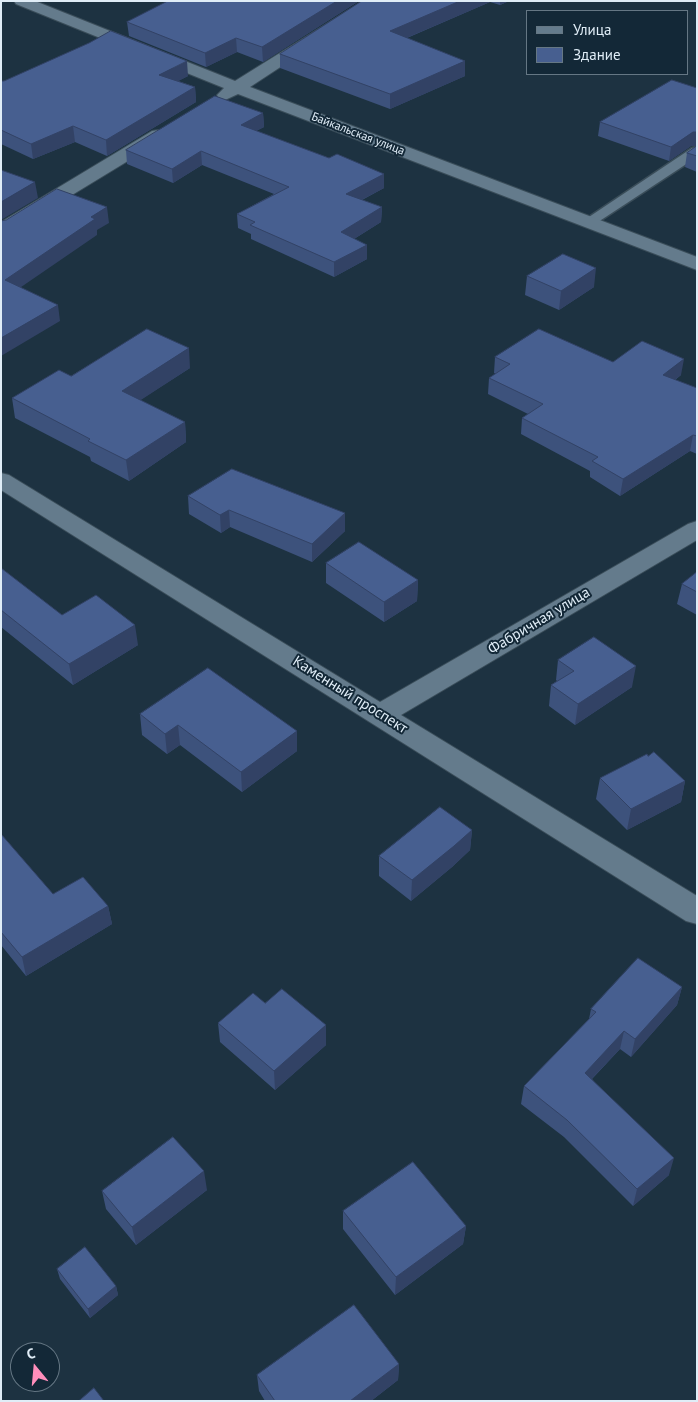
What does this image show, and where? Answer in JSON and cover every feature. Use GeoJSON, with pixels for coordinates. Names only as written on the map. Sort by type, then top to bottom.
{"type":"FeatureCollection","features":[{"type":"Feature","properties":{"kind":"street","name":"Байкальская улица"},"geometry":{"type":"LineString","coordinates":[[21,1],[108,38],[236,88],[590,221],[697,264]]}},
{"type":"Feature","properties":{"kind":"street"},"geometry":{"type":"LineString","coordinates":[[210,104],[374,1]]}},
{"type":"Feature","properties":{"kind":"street"},"geometry":{"type":"LineString","coordinates":[[1,230],[168,129]]}},
{"type":"Feature","properties":{"kind":"street","name":"Каменный проспект"},"geometry":{"type":"LineString","coordinates":[[1,480],[382,714],[697,912]]}},
{"type":"Feature","properties":{"kind":"street","name":"Фабричная улица"},"geometry":{"type":"LineString","coordinates":[[382,714],[697,528]]}},
{"type":"Feature","properties":{"kind":"lane"},"geometry":{"type":"LineString","coordinates":[[91,46],[108,38]]}},
{"type":"Feature","properties":{"kind":"lane"},"geometry":{"type":"LineString","coordinates":[[590,221],[697,151]]}},
{"type":"Feature","properties":{"kind":"building"},"geometry":{"type":"Polygon","coordinates":[[[168,1],[337,1],[262,47],[236,38],[205,53],[127,22],[168,1]]]}},
{"type":"Feature","properties":{"kind":"building"},"geometry":{"type":"Polygon","coordinates":[[[362,1],[460,1],[390,31],[465,61],[390,94],[280,54],[362,1]]]}},
{"type":"Feature","properties":{"kind":"building"},"geometry":{"type":"Polygon","coordinates":[[[111,31],[187,61],[159,75],[195,87],[106,140],[73,126],[31,144],[1,130],[1,81],[89,43],[111,31]]]}},
{"type":"Feature","properties":{"kind":"building"},"geometry":{"type":"Polygon","coordinates":[[[672,80],[697,88],[697,132],[693,132],[671,147],[600,122],[672,80]]]}},
{"type":"Feature","properties":{"kind":"building"},"geometry":{"type":"Polygon","coordinates":[[[215,96],[263,113],[241,125],[329,158],[337,154],[384,174],[346,194],[382,207],[341,232],[367,245],[334,262],[250,225],[255,222],[237,214],[289,187],[201,151],[172,169],[126,150],[215,96]]]}},
{"type":"Feature","properties":{"kind":"building"},"geometry":{"type":"Polygon","coordinates":[[[697,146],[697,156],[687,153],[697,146]]]}},
{"type":"Feature","properties":{"kind":"building"},"geometry":{"type":"Polygon","coordinates":[[[1,170],[35,182],[1,202],[1,170]]]}},
{"type":"Feature","properties":{"kind":"building"},"geometry":{"type":"Polygon","coordinates":[[[57,189],[107,207],[91,217],[95,219],[5,280],[58,305],[1,338],[1,221],[6,220],[57,189]]]}},
{"type":"Feature","properties":{"kind":"building"},"geometry":{"type":"Polygon","coordinates":[[[563,254],[596,268],[561,291],[527,276],[563,254]]]}},
{"type":"Feature","properties":{"kind":"building"},"geometry":{"type":"Polygon","coordinates":[[[147,329],[189,348],[122,391],[185,422],[126,460],[12,398],[59,370],[71,376],[147,329]]]}},
{"type":"Feature","properties":{"kind":"building"},"geometry":{"type":"Polygon","coordinates":[[[539,329],[613,362],[642,341],[684,359],[663,375],[697,388],[697,436],[693,435],[623,479],[592,461],[598,457],[522,418],[543,404],[489,378],[510,364],[495,357],[539,329]]]}},
{"type":"Feature","properties":{"kind":"building"},"geometry":{"type":"Polygon","coordinates":[[[232,469],[345,513],[312,544],[229,510],[220,515],[188,496],[232,469]]]}},
{"type":"Feature","properties":{"kind":"building"},"geometry":{"type":"Polygon","coordinates":[[[359,542],[418,580],[384,602],[326,563],[359,542]]]}},
{"type":"Feature","properties":{"kind":"building"},"geometry":{"type":"Polygon","coordinates":[[[1,568],[62,615],[96,595],[135,625],[69,664],[1,610],[1,568]]]}},
{"type":"Feature","properties":{"kind":"building"},"geometry":{"type":"Polygon","coordinates":[[[697,572],[697,592],[682,584],[697,572]]]}},
{"type":"Feature","properties":{"kind":"building"},"geometry":{"type":"Polygon","coordinates":[[[594,637],[636,666],[578,704],[551,685],[574,671],[558,660],[594,637]]]}},
{"type":"Feature","properties":{"kind":"building"},"geometry":{"type":"Polygon","coordinates":[[[208,668],[297,731],[241,772],[178,725],[165,734],[140,714],[208,668]]]}},
{"type":"Feature","properties":{"kind":"building"},"geometry":{"type":"Polygon","coordinates":[[[654,752],[685,781],[631,809],[600,778],[654,752]]]}},
{"type":"Feature","properties":{"kind":"building"},"geometry":{"type":"Polygon","coordinates":[[[440,807],[472,830],[412,880],[379,856],[440,807]]]}},
{"type":"Feature","properties":{"kind":"building"},"geometry":{"type":"Polygon","coordinates":[[[1,834],[53,894],[83,877],[108,906],[22,957],[1,932],[1,834]]]}},
{"type":"Feature","properties":{"kind":"building"},"geometry":{"type":"Polygon","coordinates":[[[638,958],[682,987],[635,1039],[624,1031],[585,1073],[674,1158],[637,1189],[567,1120],[524,1086],[596,1012],[591,1009],[638,958]]]}},
{"type":"Feature","properties":{"kind":"building"},"geometry":{"type":"Polygon","coordinates":[[[282,989],[326,1025],[274,1071],[218,1023],[253,993],[265,1003],[282,989]]]}},
{"type":"Feature","properties":{"kind":"building"},"geometry":{"type":"Polygon","coordinates":[[[173,1137],[204,1171],[132,1227],[102,1191],[173,1137]]]}},
{"type":"Feature","properties":{"kind":"building"},"geometry":{"type":"Polygon","coordinates":[[[413,1162],[466,1226],[396,1277],[343,1211],[413,1162]]]}},
{"type":"Feature","properties":{"kind":"building"},"geometry":{"type":"Polygon","coordinates":[[[85,1247],[116,1286],[88,1309],[57,1269],[85,1247]]]}},
{"type":"Feature","properties":{"kind":"building"},"geometry":{"type":"Polygon","coordinates":[[[354,1305],[399,1364],[350,1401],[275,1401],[257,1375],[354,1305]]]}},
{"type":"Feature","properties":{"kind":"building"},"geometry":{"type":"Polygon","coordinates":[[[94,1388],[104,1401],[79,1401],[94,1388]]]}}]}
